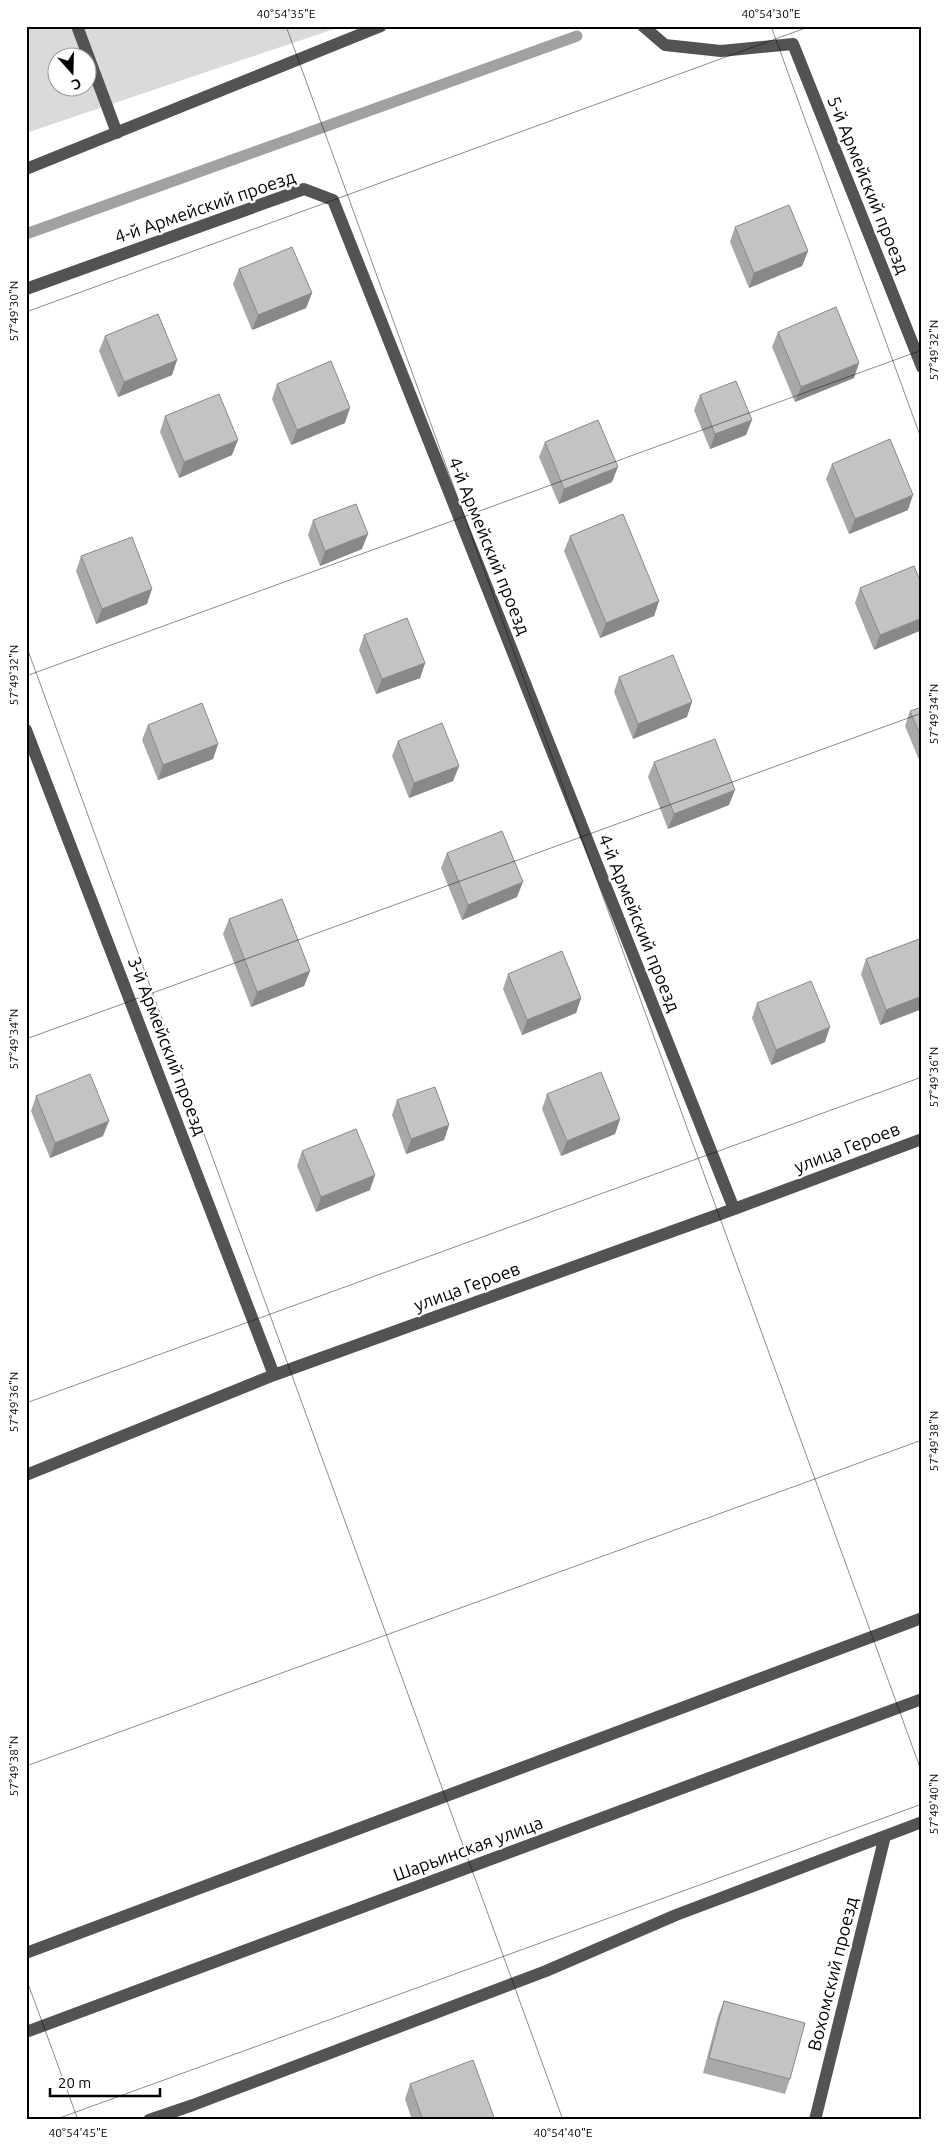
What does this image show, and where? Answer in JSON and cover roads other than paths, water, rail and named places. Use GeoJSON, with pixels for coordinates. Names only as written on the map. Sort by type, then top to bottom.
{"type":"FeatureCollection","features":[{"type":"Feature","properties":{"kind":"street"},"geometry":{"type":"LineString","coordinates":[[78,26],[117,133]]}},
{"type":"Feature","properties":{"kind":"street"},"geometry":{"type":"LineString","coordinates":[[26,168],[381,26]]}},
{"type":"Feature","properties":{"kind":"street","name":"5-й Армейский проезд"},"geometry":{"type":"LineString","coordinates":[[643,26],[665,45],[721,51],[793,44],[922,367]]}},
{"type":"Feature","properties":{"kind":"street","name":"4-й Армейский проезд"},"geometry":{"type":"LineString","coordinates":[[26,289],[304,189],[333,200],[734,1209]]}},
{"type":"Feature","properties":{"kind":"street","name":"3-й Армейский проезд"},"geometry":{"type":"LineString","coordinates":[[26,730],[274,1375]]}},
{"type":"Feature","properties":{"kind":"street","name":"улица Героев"},"geometry":{"type":"LineString","coordinates":[[26,1475],[274,1375],[922,1139]]}},
{"type":"Feature","properties":{"kind":"street"},"geometry":{"type":"LineString","coordinates":[[26,1953],[922,1618]]}},
{"type":"Feature","properties":{"kind":"street","name":"Шарьинская улица"},"geometry":{"type":"LineString","coordinates":[[26,2032],[922,1699]]}},
{"type":"Feature","properties":{"kind":"street"},"geometry":{"type":"LineString","coordinates":[[149,2120],[202,2102],[537,1974],[676,1915],[922,1822]]}},
{"type":"Feature","properties":{"kind":"street","name":"Вохомский проезд"},"geometry":{"type":"LineString","coordinates":[[815,2120],[885,1836]]}},
{"type":"Feature","properties":{"kind":"waterway"},"geometry":{"type":"LineString","coordinates":[[26,234],[577,36]]}}]}
